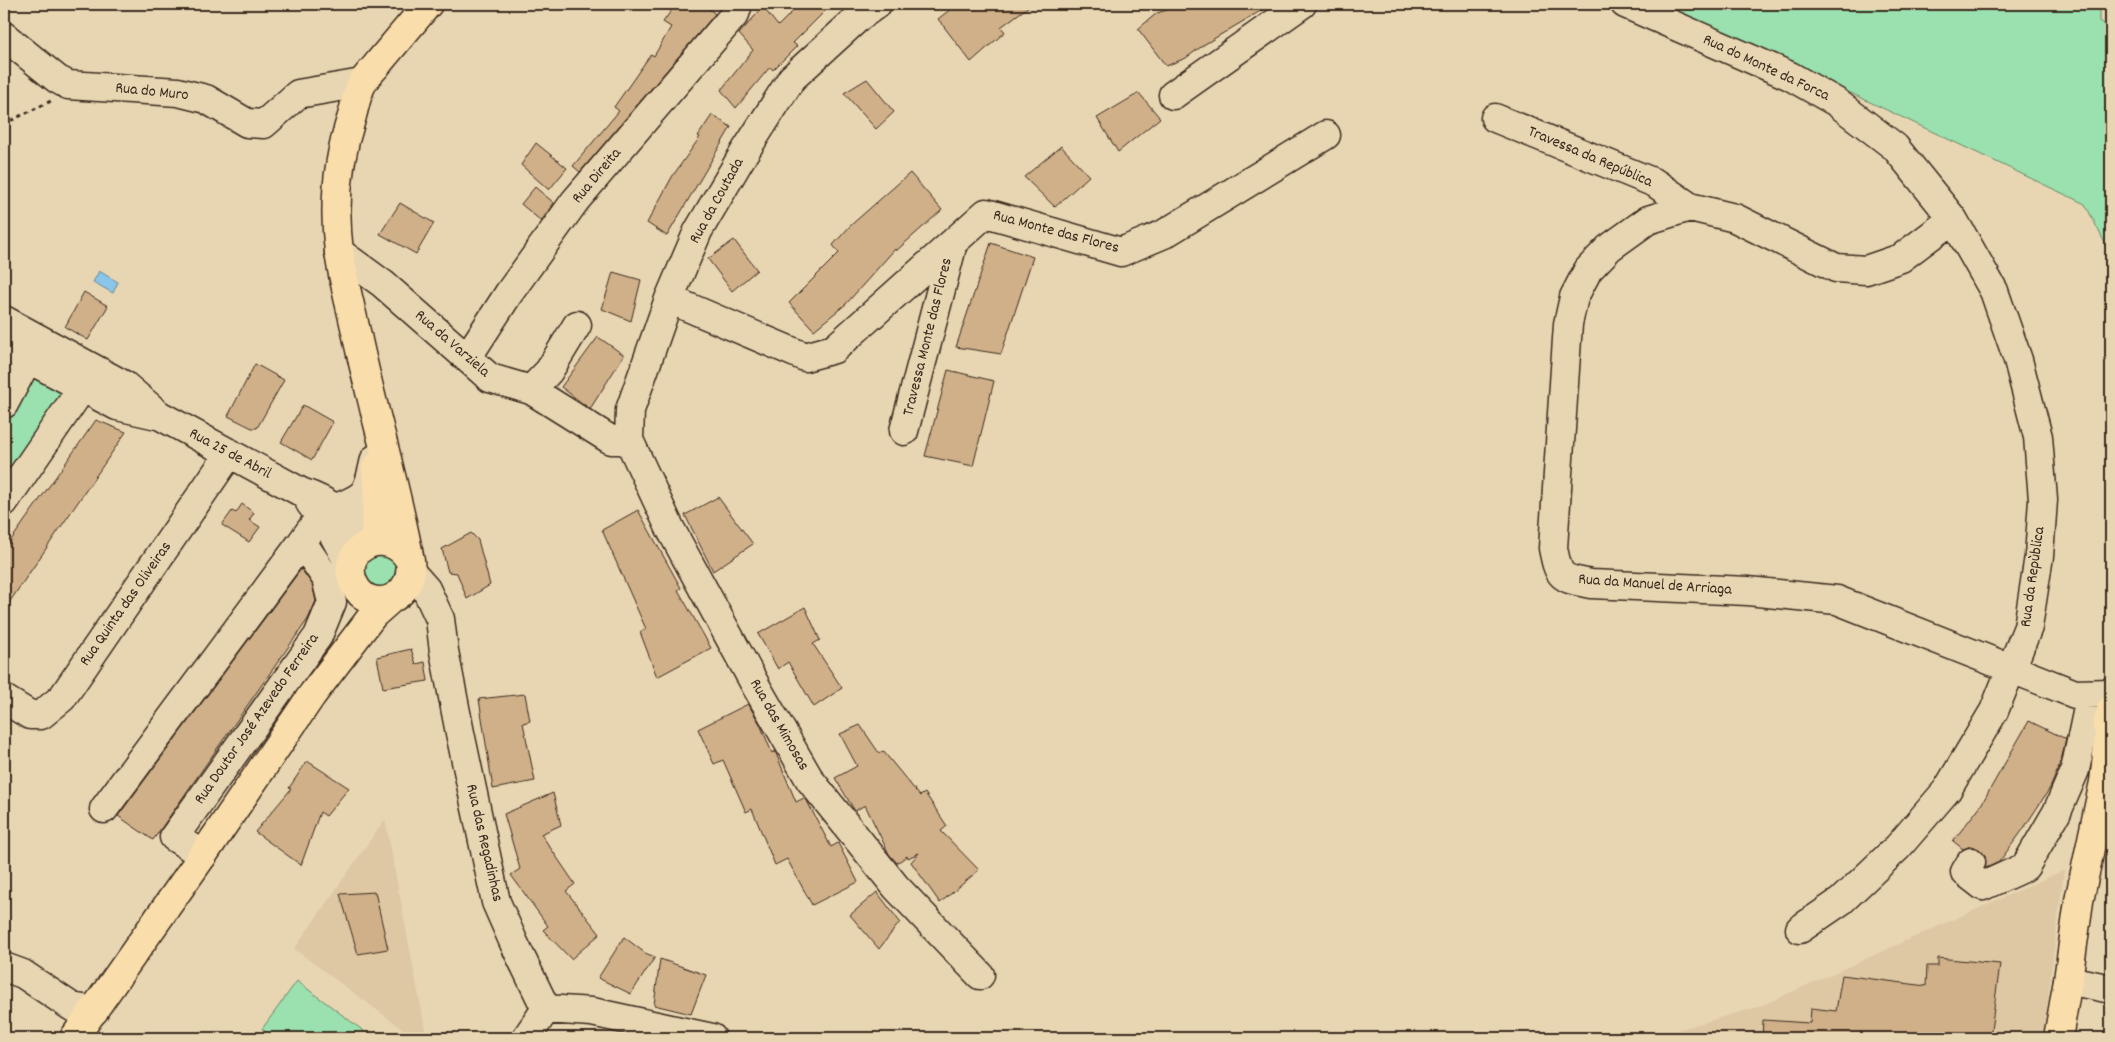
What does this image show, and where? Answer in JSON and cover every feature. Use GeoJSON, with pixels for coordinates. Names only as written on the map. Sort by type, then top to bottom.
{"type":"FeatureCollection","features":[{"type":"Feature","properties":{"kind":"main road"},"geometry":{"type":"LineString","coordinates":[[410,566],[371,401],[339,252],[336,214],[338,180],[348,131],[362,83],[428,4]]}},
{"type":"Feature","properties":{"kind":"main road"},"geometry":{"type":"LineString","coordinates":[[371,401],[378,487],[375,541],[386,541],[397,545],[405,552],[410,566]]}},
{"type":"Feature","properties":{"kind":"main road","name":"Rua Doutor José Azevedo Ferreira"},"geometry":{"type":"LineString","coordinates":[[312,694],[341,636],[351,608],[353,576],[359,550],[375,541]]}},
{"type":"Feature","properties":{"kind":"main road","name":"Rua Doutor José Azevedo Ferreira"},"geometry":{"type":"LineString","coordinates":[[74,1038],[203,855],[312,694],[373,615],[409,582],[410,566]]}},
{"type":"Feature","properties":{"kind":"main road"},"geometry":{"type":"LineString","coordinates":[[353,576],[365,596],[379,601],[393,598]]}},
{"type":"Feature","properties":{"kind":"main road"},"geometry":{"type":"LineString","coordinates":[[2058,1038],[2079,900],[2104,782],[2100,719]]}},
{"type":"Feature","properties":{"kind":"main road"},"geometry":{"type":"LineString","coordinates":[[2079,900],[2111,817]]}},
{"type":"Feature","properties":{"kind":"street","name":"Rua Direita"},"geometry":{"type":"LineString","coordinates":[[467,358],[509,293],[575,201],[734,14],[738,4]]}},
{"type":"Feature","properties":{"kind":"street","name":"Rua da Coutada"},"geometry":{"type":"LineString","coordinates":[[629,440],[630,410],[669,299],[698,231],[744,153],[792,78],[859,17],[877,4]]}},
{"type":"Feature","properties":{"kind":"street"},"geometry":{"type":"LineString","coordinates":[[1173,95],[1302,4]]}},
{"type":"Feature","properties":{"kind":"street","name":"Rua do Monte da Forca"},"geometry":{"type":"LineString","coordinates":[[1625,4],[1790,76],[1836,102],[1895,147],[1953,219]]}},
{"type":"Feature","properties":{"kind":"street","name":"Rua do Muro"},"geometry":{"type":"LineString","coordinates":[[4,36],[57,79],[68,85],[178,92],[206,99],[247,122],[264,124],[298,94],[362,83]]}},
{"type":"Feature","properties":{"kind":"street","name":"Travessa da República"},"geometry":{"type":"LineString","coordinates":[[1495,118],[1655,183],[1690,207],[1735,218],[1836,268],[1866,270],[1901,258],[1953,219]]}},
{"type":"Feature","properties":{"kind":"street","name":"Rua Monte das Flores"},"geometry":{"type":"LineString","coordinates":[[669,299],[805,357],[834,349],[986,213],[1121,252],[1164,234],[1326,135]]}},
{"type":"Feature","properties":{"kind":"street","name":"Rua da Manuel de Arriaga"},"geometry":{"type":"LineString","coordinates":[[1690,207],[1648,220],[1609,248],[1588,270],[1574,297],[1568,324],[1553,548],[1557,569],[1568,579],[1591,584],[1748,591],[1837,600],[2011,670],[2100,719]]}},
{"type":"Feature","properties":{"kind":"street","name":"Rua da Repùblica"},"geometry":{"type":"LineString","coordinates":[[1800,929],[1842,901],[1898,847],[1947,790],[1994,710],[2028,627],[2039,556],[2043,500],[2038,437],[2018,360],[1994,291],[1953,219]]}},
{"type":"Feature","properties":{"kind":"street","name":"Travessa Monte das Flores"},"geometry":{"type":"LineString","coordinates":[[904,431],[952,243]]}},
{"type":"Feature","properties":{"kind":"street","name":"Rua da Varziela"},"geometry":{"type":"LineString","coordinates":[[339,252],[383,284],[490,378],[531,390],[611,440],[629,440]]}},
{"type":"Feature","properties":{"kind":"street","name":"Rua 25 de Abril"},"geometry":{"type":"LineString","coordinates":[[4,320],[36,351],[85,377],[117,406],[159,415],[301,492],[320,499],[328,513]]}},
{"type":"Feature","properties":{"kind":"street"},"geometry":{"type":"LineString","coordinates":[[531,390],[549,371],[577,325]]}},
{"type":"Feature","properties":{"kind":"street","name":"Rua 25 de Abril"},"geometry":{"type":"LineString","coordinates":[[4,346],[36,351]]}},
{"type":"Feature","properties":{"kind":"street"},"geometry":{"type":"LineString","coordinates":[[4,404],[36,351]]}},
{"type":"Feature","properties":{"kind":"street"},"geometry":{"type":"LineString","coordinates":[[4,502],[85,377]]}},
{"type":"Feature","properties":{"kind":"street","name":"Rua das Mimosas"},"geometry":{"type":"LineString","coordinates":[[629,440],[670,528],[757,688],[810,780],[896,888],[980,975]]}},
{"type":"Feature","properties":{"kind":"street","name":"Rua Quinta das Oliveiras"},"geometry":{"type":"LineString","coordinates":[[4,699],[30,715],[41,715],[62,698],[230,453]]}},
{"type":"Feature","properties":{"kind":"street"},"geometry":{"type":"LineString","coordinates":[[104,809],[302,542],[328,513],[362,497],[368,487],[375,457]]}},
{"type":"Feature","properties":{"kind":"street"},"geometry":{"type":"LineString","coordinates":[[328,513],[375,541]]}},
{"type":"Feature","properties":{"kind":"street"},"geometry":{"type":"LineString","coordinates":[[328,513],[337,540],[353,576]]}},
{"type":"Feature","properties":{"kind":"street","name":"Rua Doutor José Azevedo Ferreira"},"geometry":{"type":"LineString","coordinates":[[203,855],[174,837],[318,636],[332,602],[326,578],[302,542]]}},
{"type":"Feature","properties":{"kind":"street","name":"Rua das Regadinhas"},"geometry":{"type":"LineString","coordinates":[[410,566],[426,589],[440,619],[444,651],[496,902],[546,1009]]}},
{"type":"Feature","properties":{"kind":"street","name":"Rua das Regadinhas"},"geometry":{"type":"LineString","coordinates":[[393,598],[411,600],[419,605],[432,623],[444,651]]}},
{"type":"Feature","properties":{"kind":"street"},"geometry":{"type":"LineString","coordinates":[[1971,862],[1965,872],[1983,886],[2024,867],[2057,812],[2111,693]]}},
{"type":"Feature","properties":{"kind":"street"},"geometry":{"type":"LineString","coordinates":[[4,967],[23,974],[72,1007],[94,1011]]}},
{"type":"Feature","properties":{"kind":"street"},"geometry":{"type":"LineString","coordinates":[[2068,980],[2111,989]]}},
{"type":"Feature","properties":{"kind":"street"},"geometry":{"type":"LineString","coordinates":[[526,1038],[546,1009],[592,1012],[712,1038]]}},
{"type":"Feature","properties":{"kind":"path"},"geometry":{"type":"LineString","coordinates":[[4,124],[58,98]]}},
{"type":"Feature","properties":{"kind":"shaded area"},"geometry":{"type":"Polygon","coordinates":[[[385,819],[426,1033],[423,1038],[415,1038],[294,949],[385,819]]]}},
{"type":"Feature","properties":{"kind":"shaded area"},"geometry":{"type":"Polygon","coordinates":[[[2064,870],[2043,1038],[1649,1038],[1758,1007],[2064,870]]]}},
{"type":"Feature","properties":{"kind":"green space"},"geometry":{"type":"Polygon","coordinates":[[[1663,4],[2099,4],[2099,21],[2111,29],[2111,255],[2085,204],[1663,4]]]}},
{"type":"Feature","properties":{"kind":"green space"},"geometry":{"type":"Polygon","coordinates":[[[30,375],[67,396],[4,488],[4,423],[30,375]]]}},
{"type":"Feature","properties":{"kind":"green space"},"geometry":{"type":"Polygon","coordinates":[[[388,553],[401,572],[387,590],[369,585],[362,567],[369,556],[388,553]]]}},
{"type":"Feature","properties":{"kind":"green space"},"geometry":{"type":"Polygon","coordinates":[[[297,981],[373,1038],[275,1038],[262,1029],[297,981]]]}},
{"type":"Feature","properties":{"kind":"water"},"geometry":{"type":"Polygon","coordinates":[[[99,271],[118,282],[113,293],[93,282],[99,271]]]}},
{"type":"Feature","properties":{"kind":"building"},"geometry":{"type":"Polygon","coordinates":[[[676,4],[704,4],[715,14],[580,172],[573,166],[619,111],[614,107],[651,54],[654,56],[671,27],[663,22],[676,4]]]}},
{"type":"Feature","properties":{"kind":"building"},"geometry":{"type":"Polygon","coordinates":[[[800,4],[832,4],[793,43],[797,46],[773,70],[770,67],[736,108],[721,90],[753,50],[739,34],[763,7],[778,26],[800,4]]]}},
{"type":"Feature","properties":{"kind":"building"},"geometry":{"type":"Polygon","coordinates":[[[957,4],[1032,4],[1001,27],[1005,32],[971,62],[938,19],[957,4]]]}},
{"type":"Feature","properties":{"kind":"building"},"geometry":{"type":"Polygon","coordinates":[[[1186,4],[1272,4],[1205,44],[1186,58],[1166,66],[1138,29],[1157,13],[1186,4]]]}},
{"type":"Feature","properties":{"kind":"building"},"geometry":{"type":"Polygon","coordinates":[[[867,79],[894,112],[876,129],[844,93],[867,79]]]}},
{"type":"Feature","properties":{"kind":"building"},"geometry":{"type":"Polygon","coordinates":[[[1139,93],[1160,118],[1118,152],[1097,118],[1139,93]]]}},
{"type":"Feature","properties":{"kind":"building"},"geometry":{"type":"Polygon","coordinates":[[[712,115],[731,127],[667,236],[647,223],[672,177],[700,137],[698,136],[712,115]]]}},
{"type":"Feature","properties":{"kind":"building"},"geometry":{"type":"Polygon","coordinates":[[[536,143],[567,168],[549,190],[521,165],[536,143]]]}},
{"type":"Feature","properties":{"kind":"building"},"geometry":{"type":"Polygon","coordinates":[[[1061,146],[1089,176],[1055,207],[1024,177],[1061,146]]]}},
{"type":"Feature","properties":{"kind":"building"},"geometry":{"type":"Polygon","coordinates":[[[910,173],[942,210],[896,251],[895,249],[846,304],[814,330],[789,303],[839,253],[833,245],[851,225],[910,173]]]}},
{"type":"Feature","properties":{"kind":"building"},"geometry":{"type":"Polygon","coordinates":[[[535,187],[554,203],[541,221],[521,204],[535,187]]]}},
{"type":"Feature","properties":{"kind":"building"},"geometry":{"type":"Polygon","coordinates":[[[400,203],[434,223],[416,254],[380,234],[400,203]]]}},
{"type":"Feature","properties":{"kind":"building"},"geometry":{"type":"Polygon","coordinates":[[[734,240],[757,270],[732,291],[708,259],[734,240]]]}},
{"type":"Feature","properties":{"kind":"building"},"geometry":{"type":"Polygon","coordinates":[[[991,243],[1033,257],[1001,354],[956,347],[991,243]]]}},
{"type":"Feature","properties":{"kind":"building"},"geometry":{"type":"Polygon","coordinates":[[[613,272],[641,280],[631,321],[602,309],[613,272]]]}},
{"type":"Feature","properties":{"kind":"building"},"geometry":{"type":"Polygon","coordinates":[[[84,292],[108,306],[88,340],[65,327],[84,292]]]}},
{"type":"Feature","properties":{"kind":"building"},"geometry":{"type":"Polygon","coordinates":[[[598,337],[624,355],[590,409],[561,387],[598,337]]]}},
{"type":"Feature","properties":{"kind":"building"},"geometry":{"type":"Polygon","coordinates":[[[255,364],[284,380],[257,428],[252,428],[228,416],[255,364]]]}},
{"type":"Feature","properties":{"kind":"building"},"geometry":{"type":"Polygon","coordinates":[[[948,370],[994,381],[973,466],[925,456],[948,370]]]}},
{"type":"Feature","properties":{"kind":"building"},"geometry":{"type":"Polygon","coordinates":[[[303,405],[333,422],[312,460],[281,442],[303,405]]]}},
{"type":"Feature","properties":{"kind":"building"},"geometry":{"type":"Polygon","coordinates":[[[96,420],[126,432],[4,610],[4,550],[96,420]]]}},
{"type":"Feature","properties":{"kind":"building"},"geometry":{"type":"Polygon","coordinates":[[[718,497],[753,544],[713,571],[685,515],[718,497]]]}},
{"type":"Feature","properties":{"kind":"building"},"geometry":{"type":"Polygon","coordinates":[[[242,504],[254,513],[249,520],[260,527],[249,542],[222,525],[232,511],[236,513],[242,504]]]}},
{"type":"Feature","properties":{"kind":"building"},"geometry":{"type":"Polygon","coordinates":[[[638,510],[681,588],[678,590],[711,648],[657,677],[640,632],[646,629],[602,530],[638,510]]]}},
{"type":"Feature","properties":{"kind":"building"},"geometry":{"type":"Polygon","coordinates":[[[471,533],[478,540],[490,585],[467,599],[457,573],[448,572],[442,549],[471,533]]]}},
{"type":"Feature","properties":{"kind":"building"},"geometry":{"type":"Polygon","coordinates":[[[301,569],[312,584],[316,601],[308,619],[153,840],[118,816],[301,569]]]}},
{"type":"Feature","properties":{"kind":"building"},"geometry":{"type":"Polygon","coordinates":[[[805,607],[820,640],[813,644],[842,688],[814,707],[788,662],[778,669],[758,634],[805,607]]]}},
{"type":"Feature","properties":{"kind":"building"},"geometry":{"type":"Polygon","coordinates":[[[411,649],[416,664],[425,662],[428,681],[383,688],[377,657],[411,649]]]}},
{"type":"Feature","properties":{"kind":"building"},"geometry":{"type":"Polygon","coordinates":[[[525,694],[530,721],[523,723],[535,781],[493,789],[479,699],[525,694]]]}},
{"type":"Feature","properties":{"kind":"building"},"geometry":{"type":"Polygon","coordinates":[[[748,704],[760,724],[772,753],[775,751],[796,802],[804,798],[807,801],[831,847],[838,843],[858,882],[812,905],[787,859],[775,865],[752,809],[746,812],[723,760],[714,764],[698,729],[748,704]]]}},
{"type":"Feature","properties":{"kind":"building"},"geometry":{"type":"Polygon","coordinates":[[[2029,721],[2066,739],[2060,765],[2050,788],[2022,831],[1999,862],[1986,868],[1985,855],[1979,849],[1971,846],[1963,849],[1953,841],[1981,805],[2029,721]]]}},
{"type":"Feature","properties":{"kind":"building"},"geometry":{"type":"Polygon","coordinates":[[[860,725],[879,753],[883,751],[920,796],[925,793],[947,826],[941,831],[979,870],[940,903],[911,862],[919,853],[908,858],[907,856],[897,863],[889,854],[865,805],[855,811],[835,778],[857,766],[840,734],[860,725]]]}},
{"type":"Feature","properties":{"kind":"building"},"geometry":{"type":"Polygon","coordinates":[[[307,761],[349,788],[326,816],[320,812],[301,865],[255,832],[291,789],[289,788],[307,761]]]}},
{"type":"Feature","properties":{"kind":"building"},"geometry":{"type":"Polygon","coordinates":[[[553,793],[561,825],[541,834],[575,884],[566,891],[600,934],[571,959],[543,930],[548,926],[511,875],[520,869],[504,814],[553,793]]]}},
{"type":"Feature","properties":{"kind":"building"},"geometry":{"type":"Polygon","coordinates":[[[375,892],[388,949],[358,954],[340,894],[375,892]]]}},
{"type":"Feature","properties":{"kind":"building"},"geometry":{"type":"Polygon","coordinates":[[[877,892],[900,922],[879,949],[850,915],[877,892]]]}},
{"type":"Feature","properties":{"kind":"building"},"geometry":{"type":"Polygon","coordinates":[[[624,937],[645,953],[655,957],[631,994],[598,978],[624,937]]]}},
{"type":"Feature","properties":{"kind":"building"},"geometry":{"type":"Polygon","coordinates":[[[1938,958],[2000,964],[1990,1038],[1762,1038],[1763,1020],[1810,1023],[1811,1008],[1836,1011],[1842,975],[1926,986],[1927,966],[1938,966],[1938,958]]]}},
{"type":"Feature","properties":{"kind":"building"},"geometry":{"type":"Polygon","coordinates":[[[660,959],[706,975],[691,1014],[654,1005],[660,959]]]}}]}
